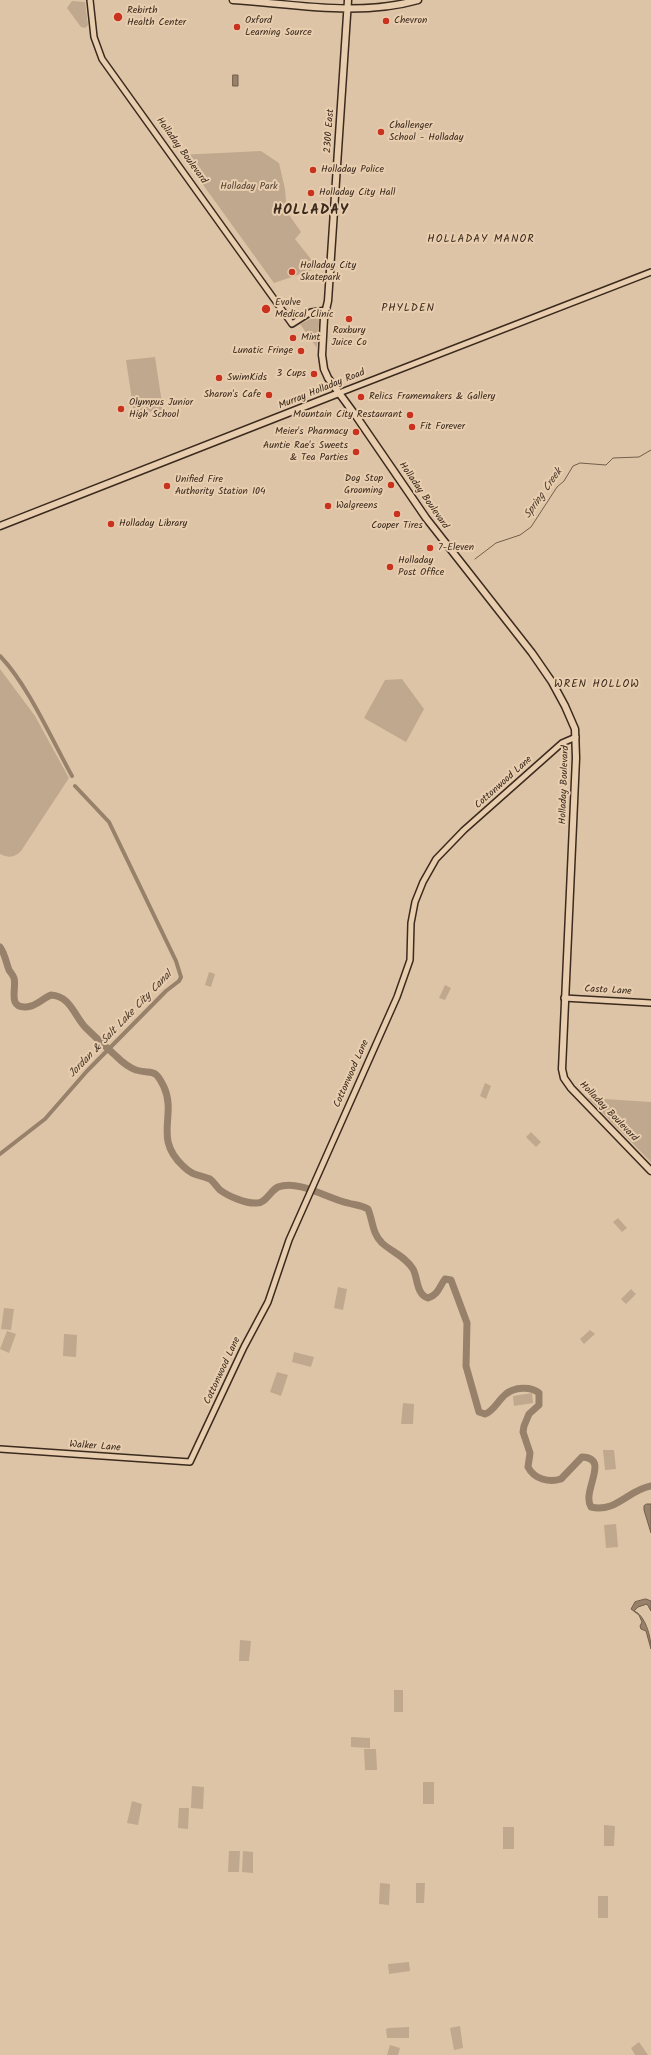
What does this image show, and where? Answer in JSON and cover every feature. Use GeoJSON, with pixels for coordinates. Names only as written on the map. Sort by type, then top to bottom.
{"type":"FeatureCollection","features":[{"type":"Feature","properties":{"kind":"main road"},"geometry":{"type":"LineString","coordinates":[[233,0],[347,8],[385,6],[418,0]]}},
{"type":"Feature","properties":{"kind":"main road","name":"2300 East"},"geometry":{"type":"LineString","coordinates":[[324,359],[324,318],[327,310],[348,0]]}},
{"type":"Feature","properties":{"kind":"main road","name":"Holladay Boulevard"},"geometry":{"type":"LineString","coordinates":[[324,359],[326,375],[332,387],[339,393],[426,518],[544,670],[572,721],[576,736],[576,758],[561,1062],[566,1081],[577,1095],[651,1171]]}},
{"type":"Feature","properties":{"kind":"main road","name":"Murray Holladay Road"},"geometry":{"type":"LineString","coordinates":[[0,526],[339,393]]}},
{"type":"Feature","properties":{"kind":"street","name":"Holladay Boulevard"},"geometry":{"type":"LineString","coordinates":[[90,0],[94,37],[102,59],[292,324],[311,312],[327,310]]}},
{"type":"Feature","properties":{"kind":"street","name":"Murray Holladay Road"},"geometry":{"type":"LineString","coordinates":[[339,393],[651,272]]}},
{"type":"Feature","properties":{"kind":"street","name":"Cottonwood Lane"},"geometry":{"type":"LineString","coordinates":[[190,1462],[244,1346],[268,1302],[289,1240],[397,997],[410,960],[411,923],[415,902],[423,882],[436,859],[464,830],[562,743],[576,736]]}},
{"type":"Feature","properties":{"kind":"street","name":"Casto Lane"},"geometry":{"type":"LineString","coordinates":[[564,998],[651,1003]]}},
{"type":"Feature","properties":{"kind":"street","name":"Walker Lane"},"geometry":{"type":"LineString","coordinates":[[0,1449],[190,1462]]}},
{"type":"Feature","properties":{"kind":"green space"},"geometry":{"type":"Polygon","coordinates":[[[72,1],[85,2],[88,25],[85,28],[81,27],[67,8],[72,1]]]}},
{"type":"Feature","properties":{"kind":"green space","name":"Holladay Park"},"geometry":{"type":"Polygon","coordinates":[[[261,151],[279,163],[285,189],[287,212],[301,232],[295,239],[318,268],[274,283],[183,157],[179,155],[261,151]]]}},
{"type":"Feature","properties":{"kind":"green space"},"geometry":{"type":"Polygon","coordinates":[[[314,317],[319,317],[322,321],[322,324],[318,328],[317,348],[300,324],[314,317]]]}},
{"type":"Feature","properties":{"kind":"green space"},"geometry":{"type":"Polygon","coordinates":[[[155,357],[163,410],[134,414],[126,360],[155,357]]]}},
{"type":"Feature","properties":{"kind":"green space"},"geometry":{"type":"Polygon","coordinates":[[[0,669],[35,716],[69,778],[21,851],[11,857],[0,854],[0,669]]]}},
{"type":"Feature","properties":{"kind":"green space"},"geometry":{"type":"Polygon","coordinates":[[[402,679],[424,709],[406,742],[364,718],[385,680],[402,679]]]}},
{"type":"Feature","properties":{"kind":"green space"},"geometry":{"type":"Polygon","coordinates":[[[209,972],[215,974],[211,987],[205,985],[209,972]]]}},
{"type":"Feature","properties":{"kind":"green space"},"geometry":{"type":"Polygon","coordinates":[[[445,985],[451,988],[445,1000],[439,998],[445,985]]]}},
{"type":"Feature","properties":{"kind":"green space"},"geometry":{"type":"Polygon","coordinates":[[[485,1083],[491,1086],[486,1099],[480,1096],[485,1083]]]}},
{"type":"Feature","properties":{"kind":"green space"},"geometry":{"type":"Polygon","coordinates":[[[588,1098],[651,1102],[651,1162],[588,1098]]]}},
{"type":"Feature","properties":{"kind":"green space"},"geometry":{"type":"Polygon","coordinates":[[[531,1132],[541,1142],[536,1147],[526,1137],[531,1132]]]}},
{"type":"Feature","properties":{"kind":"green space"},"geometry":{"type":"Polygon","coordinates":[[[618,1218],[627,1228],[622,1232],[613,1222],[618,1218]]]}},
{"type":"Feature","properties":{"kind":"green space"},"geometry":{"type":"Polygon","coordinates":[[[338,1287],[347,1289],[343,1310],[334,1308],[338,1287]]]}},
{"type":"Feature","properties":{"kind":"green space"},"geometry":{"type":"Polygon","coordinates":[[[631,1289],[636,1294],[626,1304],[621,1299],[631,1289]]]}},
{"type":"Feature","properties":{"kind":"green space"},"geometry":{"type":"Polygon","coordinates":[[[4,1308],[14,1309],[11,1330],[1,1329],[4,1308]]]}},
{"type":"Feature","properties":{"kind":"green space"},"geometry":{"type":"Polygon","coordinates":[[[590,1330],[595,1334],[584,1344],[580,1339],[590,1330]]]}},
{"type":"Feature","properties":{"kind":"green space"},"geometry":{"type":"Polygon","coordinates":[[[7,1331],[16,1334],[9,1353],[0,1349],[7,1331]]]}},
{"type":"Feature","properties":{"kind":"green space"},"geometry":{"type":"Polygon","coordinates":[[[64,1334],[77,1335],[76,1357],[63,1356],[64,1334]]]}},
{"type":"Feature","properties":{"kind":"green space"},"geometry":{"type":"Polygon","coordinates":[[[294,1352],[314,1357],[311,1367],[292,1362],[294,1352]]]}},
{"type":"Feature","properties":{"kind":"green space"},"geometry":{"type":"Polygon","coordinates":[[[277,1372],[288,1375],[281,1396],[270,1392],[277,1372]]]}},
{"type":"Feature","properties":{"kind":"green space"},"geometry":{"type":"Polygon","coordinates":[[[532,1393],[533,1403],[514,1406],[513,1396],[532,1393]]]}},
{"type":"Feature","properties":{"kind":"green space"},"geometry":{"type":"Polygon","coordinates":[[[403,1403],[414,1404],[413,1424],[401,1424],[403,1403]]]}},
{"type":"Feature","properties":{"kind":"green space"},"geometry":{"type":"Polygon","coordinates":[[[603,1450],[614,1450],[616,1469],[605,1470],[603,1450]]]}},
{"type":"Feature","properties":{"kind":"green space"},"geometry":{"type":"Polygon","coordinates":[[[616,1524],[618,1547],[606,1548],[604,1525],[616,1524]]]}},
{"type":"Feature","properties":{"kind":"green space"},"geometry":{"type":"Polygon","coordinates":[[[240,1640],[251,1641],[249,1661],[239,1661],[240,1640]]]}},
{"type":"Feature","properties":{"kind":"green space"},"geometry":{"type":"Polygon","coordinates":[[[394,1690],[403,1690],[403,1712],[394,1712],[394,1690]]]}},
{"type":"Feature","properties":{"kind":"green space"},"geometry":{"type":"Polygon","coordinates":[[[351,1737],[370,1738],[370,1748],[351,1747],[351,1737]]]}},
{"type":"Feature","properties":{"kind":"green space"},"geometry":{"type":"Polygon","coordinates":[[[364,1749],[376,1749],[377,1770],[365,1770],[364,1749]]]}},
{"type":"Feature","properties":{"kind":"green space"},"geometry":{"type":"Polygon","coordinates":[[[423,1782],[434,1782],[434,1804],[423,1804],[423,1782]]]}},
{"type":"Feature","properties":{"kind":"green space"},"geometry":{"type":"Polygon","coordinates":[[[192,1786],[204,1787],[203,1809],[191,1808],[192,1786]]]}},
{"type":"Feature","properties":{"kind":"green space"},"geometry":{"type":"Polygon","coordinates":[[[132,1801],[142,1804],[138,1825],[127,1823],[132,1801]]]}},
{"type":"Feature","properties":{"kind":"green space"},"geometry":{"type":"Polygon","coordinates":[[[179,1808],[189,1808],[188,1829],[178,1828],[179,1808]]]}},
{"type":"Feature","properties":{"kind":"green space"},"geometry":{"type":"Polygon","coordinates":[[[604,1825],[615,1826],[614,1846],[604,1846],[604,1825]]]}},
{"type":"Feature","properties":{"kind":"green space"},"geometry":{"type":"Polygon","coordinates":[[[503,1827],[514,1827],[514,1849],[503,1849],[503,1827]]]}},
{"type":"Feature","properties":{"kind":"green space"},"geometry":{"type":"Polygon","coordinates":[[[229,1851],[240,1851],[239,1872],[228,1872],[229,1851]]]}},
{"type":"Feature","properties":{"kind":"green space"},"geometry":{"type":"Polygon","coordinates":[[[243,1851],[253,1852],[253,1873],[242,1872],[243,1851]]]}},
{"type":"Feature","properties":{"kind":"green space"},"geometry":{"type":"Polygon","coordinates":[[[380,1883],[390,1884],[389,1905],[379,1904],[380,1883]]]}},
{"type":"Feature","properties":{"kind":"green space"},"geometry":{"type":"Polygon","coordinates":[[[416,1883],[425,1883],[424,1903],[416,1903],[416,1883]]]}},
{"type":"Feature","properties":{"kind":"green space"},"geometry":{"type":"Polygon","coordinates":[[[598,1896],[608,1896],[608,1918],[598,1918],[598,1896]]]}},
{"type":"Feature","properties":{"kind":"green space"},"geometry":{"type":"Polygon","coordinates":[[[409,1962],[410,1971],[389,1974],[388,1964],[409,1962]]]}},
{"type":"Feature","properties":{"kind":"green space"},"geometry":{"type":"Polygon","coordinates":[[[460,2026],[463,2048],[454,2050],[450,2028],[460,2026]]]}},
{"type":"Feature","properties":{"kind":"green space"},"geometry":{"type":"Polygon","coordinates":[[[409,2027],[409,2038],[387,2038],[386,2029],[409,2027]]]}},
{"type":"Feature","properties":{"kind":"green space"},"geometry":{"type":"Polygon","coordinates":[[[639,2042],[648,2055],[635,2055],[631,2048],[639,2042]]]}},
{"type":"Feature","properties":{"kind":"green space"},"geometry":{"type":"Polygon","coordinates":[[[390,2045],[400,2048],[398,2055],[387,2055],[390,2045]]]}},
{"type":"Feature","properties":{"kind":"shaded area"},"geometry":{"type":"Polygon","coordinates":[[[233,75],[238,75],[238,86],[233,86],[233,75]]]}},
{"type":"Feature","properties":{"kind":"shaded area"},"geometry":{"type":"Polygon","coordinates":[[[651,1504],[651,1533],[644,1510],[644,1506],[651,1504]]]}},
{"type":"Feature","properties":{"kind":"shaded area"},"geometry":{"type":"Polygon","coordinates":[[[646,1599],[651,1601],[651,1611],[647,1604],[638,1607],[634,1611],[638,1613],[647,1627],[651,1649],[646,1631],[641,1629],[640,1626],[642,1622],[639,1615],[631,1609],[635,1602],[646,1599]]]}},
{"type":"Feature","properties":{"kind":"waterway","name":"Spring Creek"},"geometry":{"type":"LineString","coordinates":[[475,559],[496,543],[520,535],[531,527],[557,487],[564,481],[573,466],[580,463],[606,465],[613,458],[639,457],[651,450]]}},
{"type":"Feature","properties":{"kind":"waterway","name":"Jordan & Salt Lake City Canal"},"geometry":{"type":"LineString","coordinates":[[0,656],[30,697],[72,776]]}},
{"type":"Feature","properties":{"kind":"waterway","name":"Jordan & Salt Lake City Canal"},"geometry":{"type":"LineString","coordinates":[[0,1154],[45,1119],[87,1071],[166,991],[179,981],[181,977],[176,961],[109,822],[75,786]]}},
{"type":"Feature","properties":{"kind":"waterway"},"geometry":{"type":"LineString","coordinates":[[0,947],[9,970],[14,978],[14,997],[17,1004],[20,1006],[30,1007],[51,995],[63,999],[71,1007],[85,1027],[122,1062],[136,1070],[152,1072],[158,1076],[164,1087],[167,1098],[167,1136],[169,1146],[174,1156],[187,1170],[193,1174],[210,1179],[220,1190],[228,1195],[248,1202],[257,1203],[263,1201],[278,1187],[286,1185],[304,1187],[340,1201],[368,1209],[376,1235],[382,1243],[410,1265],[415,1273],[419,1289],[424,1296],[428,1298],[432,1296],[437,1292],[445,1279],[451,1280],[467,1323],[466,1366],[479,1412],[485,1414],[488,1413],[503,1396],[513,1390],[527,1388],[539,1393],[539,1405],[529,1414],[523,1432],[530,1453],[528,1467],[534,1474],[547,1480],[561,1479],[582,1457],[590,1459],[594,1463],[595,1469],[589,1493],[589,1500],[591,1507],[600,1508],[615,1504],[635,1492],[651,1486]]}},
{"type":"Feature","properties":{"kind":"place","name":"Rebirth Health Center"},"geometry":{"type":"Point","coordinates":[118,17]}},
{"type":"Feature","properties":{"kind":"place","name":"Chevron"},"geometry":{"type":"Point","coordinates":[386,21]}},
{"type":"Feature","properties":{"kind":"place","name":"Oxford Learning Source"},"geometry":{"type":"Point","coordinates":[237,27]}},
{"type":"Feature","properties":{"kind":"place","name":"Challenger School - Holladay"},"geometry":{"type":"Point","coordinates":[381,132]}},
{"type":"Feature","properties":{"kind":"place","name":"Holladay Police"},"geometry":{"type":"Point","coordinates":[313,170]}},
{"type":"Feature","properties":{"kind":"place","name":"Holladay City Hall"},"geometry":{"type":"Point","coordinates":[311,193]}},
{"type":"Feature","properties":{"kind":"place","name":"Holladay City Skatepark"},"geometry":{"type":"Point","coordinates":[292,272]}},
{"type":"Feature","properties":{"kind":"place","name":"Evolve Medical Clinic"},"geometry":{"type":"Point","coordinates":[266,309]}},
{"type":"Feature","properties":{"kind":"place","name":"Roxbury Juice Co"},"geometry":{"type":"Point","coordinates":[349,319]}},
{"type":"Feature","properties":{"kind":"place","name":"Mint"},"geometry":{"type":"Point","coordinates":[293,338]}},
{"type":"Feature","properties":{"kind":"place","name":"Lunatic Fringe"},"geometry":{"type":"Point","coordinates":[301,351]}},
{"type":"Feature","properties":{"kind":"place","name":"3 Cups"},"geometry":{"type":"Point","coordinates":[314,374]}},
{"type":"Feature","properties":{"kind":"place","name":"SwimKids"},"geometry":{"type":"Point","coordinates":[219,378]}},
{"type":"Feature","properties":{"kind":"place","name":"Sharon's Cafe"},"geometry":{"type":"Point","coordinates":[269,395]}},
{"type":"Feature","properties":{"kind":"place","name":"Relics Framemakers & Gallery"},"geometry":{"type":"Point","coordinates":[361,397]}},
{"type":"Feature","properties":{"kind":"place","name":"Olympus Junior High School"},"geometry":{"type":"Point","coordinates":[121,409]}},
{"type":"Feature","properties":{"kind":"place","name":"Mountain City Restaurant"},"geometry":{"type":"Point","coordinates":[410,415]}},
{"type":"Feature","properties":{"kind":"place","name":"Fit Forever"},"geometry":{"type":"Point","coordinates":[412,427]}},
{"type":"Feature","properties":{"kind":"place","name":"Meier's Pharmacy"},"geometry":{"type":"Point","coordinates":[356,432]}},
{"type":"Feature","properties":{"kind":"place","name":"Auntie Rae's Sweets & Tea Parties"},"geometry":{"type":"Point","coordinates":[356,452]}},
{"type":"Feature","properties":{"kind":"place","name":"Dog Stop Grooming"},"geometry":{"type":"Point","coordinates":[391,485]}},
{"type":"Feature","properties":{"kind":"place","name":"Unified Fire Authority Station 104"},"geometry":{"type":"Point","coordinates":[167,486]}},
{"type":"Feature","properties":{"kind":"place","name":"Walgreens"},"geometry":{"type":"Point","coordinates":[328,506]}},
{"type":"Feature","properties":{"kind":"place","name":"Cooper Tires"},"geometry":{"type":"Point","coordinates":[397,514]}},
{"type":"Feature","properties":{"kind":"place","name":"Holladay Library"},"geometry":{"type":"Point","coordinates":[111,524]}},
{"type":"Feature","properties":{"kind":"place","name":"7-Eleven"},"geometry":{"type":"Point","coordinates":[430,548]}},
{"type":"Feature","properties":{"kind":"place","name":"Holladay Post Office"},"geometry":{"type":"Point","coordinates":[390,567]}},
{"type":"Feature","properties":{"kind":"district","name":"HOLLADAY"},"geometry":{"type":"Point","coordinates":[311,212]}},
{"type":"Feature","properties":{"kind":"district","name":"HOLLADAY MANOR"},"geometry":{"type":"Point","coordinates":[481,240]}},
{"type":"Feature","properties":{"kind":"district","name":"PHYLDEN"},"geometry":{"type":"Point","coordinates":[408,309]}},
{"type":"Feature","properties":{"kind":"district","name":"WREN HOLLOW"},"geometry":{"type":"Point","coordinates":[597,685]}}]}
